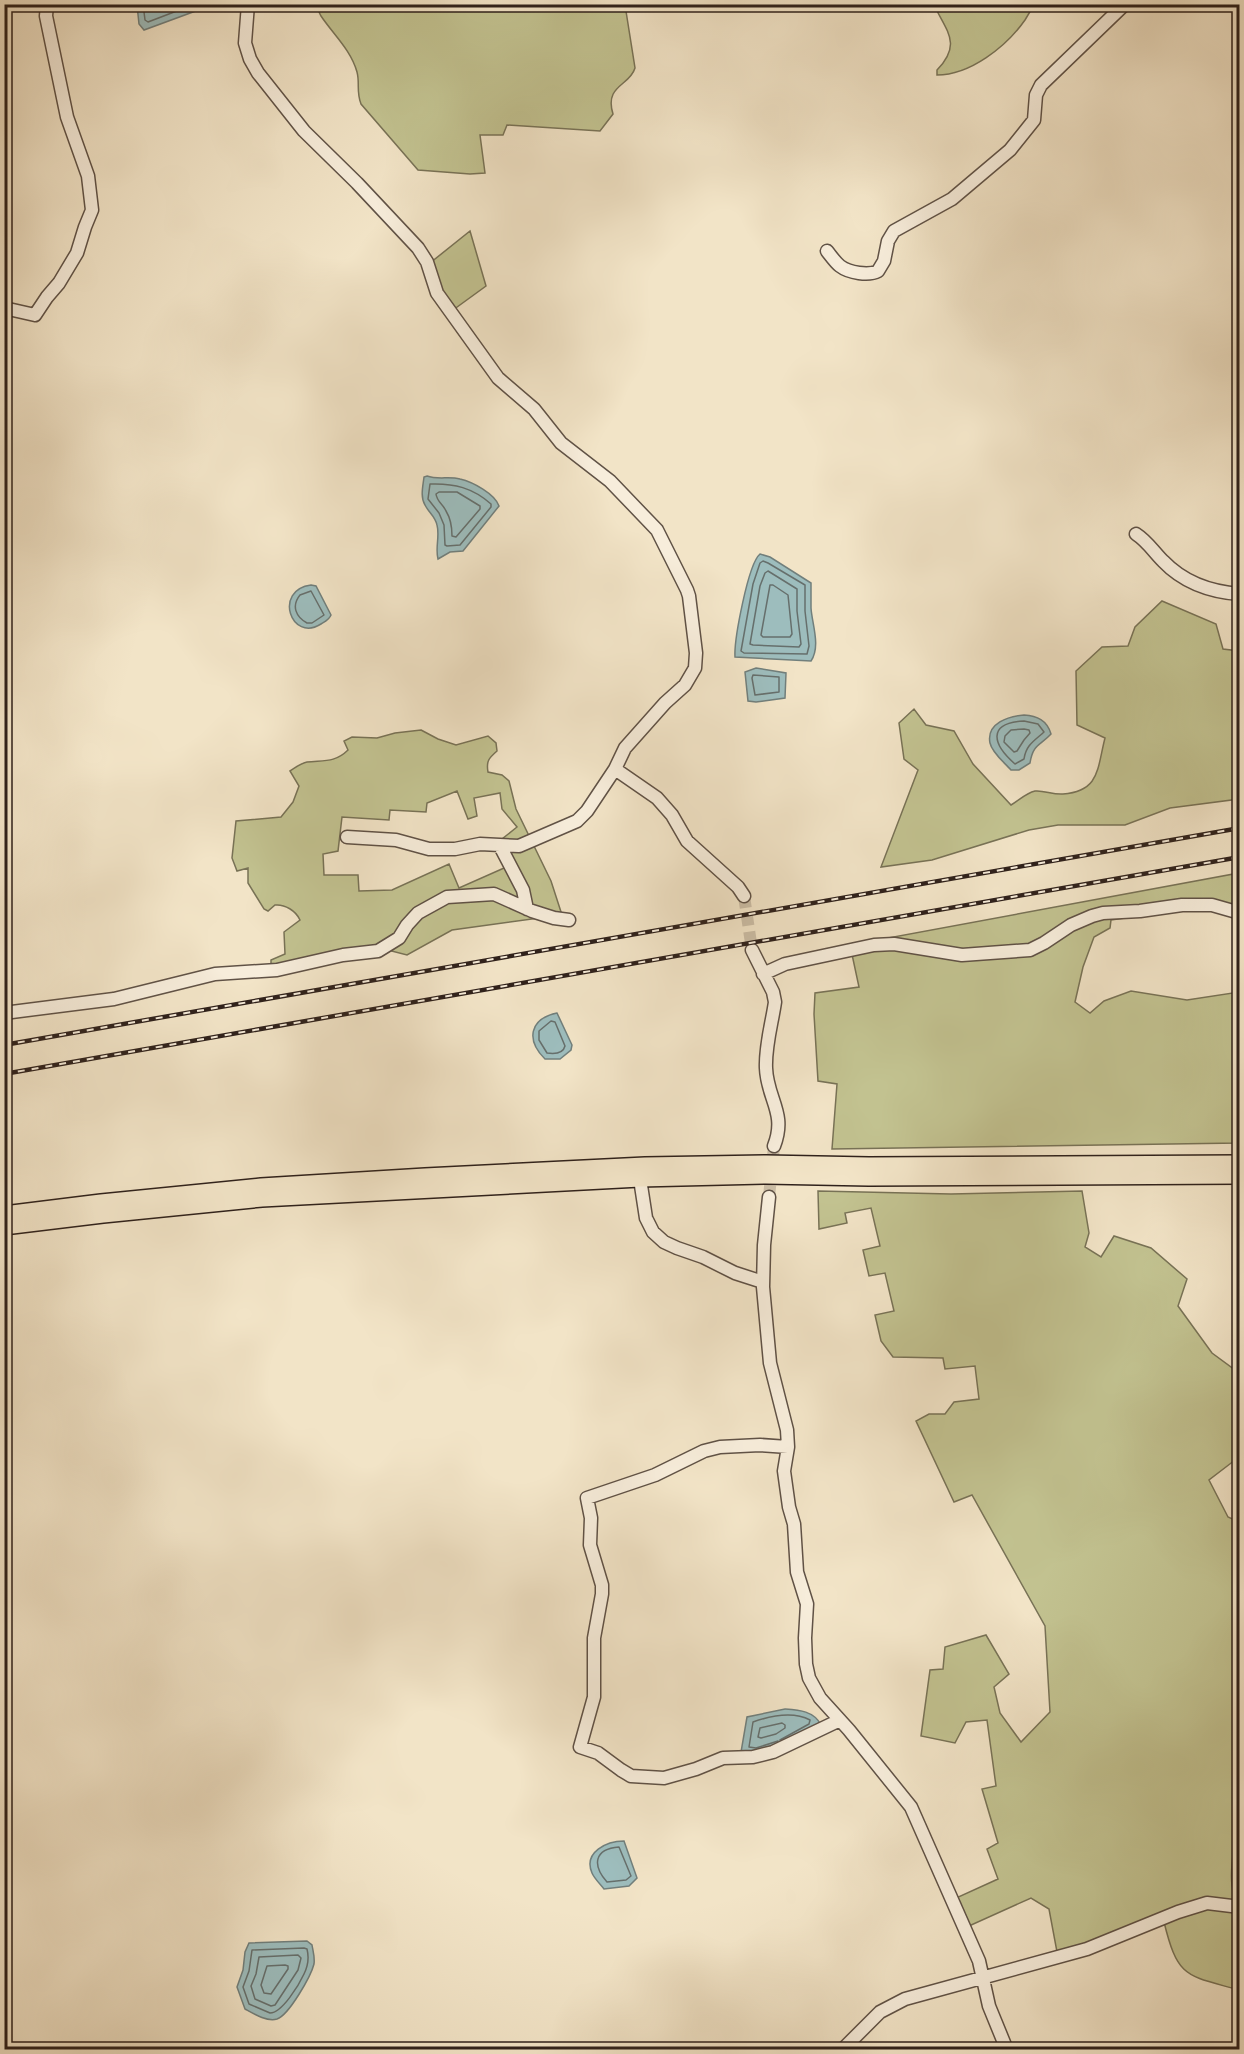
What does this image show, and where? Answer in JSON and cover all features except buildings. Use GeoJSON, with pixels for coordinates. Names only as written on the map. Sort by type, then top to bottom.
{"type":"FeatureCollection","features":[{"type":"Feature","properties":{"kind":"main road"},"geometry":{"type":"LineString","coordinates":[[4,1214],[261,1186],[645,1165],[1239,1163]]}},
{"type":"Feature","properties":{"kind":"main road"},"geometry":{"type":"LineString","coordinates":[[4,1227],[273,1198],[640,1179],[766,1176],[869,1178],[1239,1176]]}},
{"type":"Feature","properties":{"kind":"street"},"geometry":{"type":"LineString","coordinates":[[4,308],[35,315],[59,283],[77,253],[92,210],[88,176],[67,117],[45,16],[47,4]]}},
{"type":"Feature","properties":{"kind":"street"},"geometry":{"type":"LineString","coordinates":[[248,4],[244,43],[258,73],[304,131],[418,248],[427,262],[437,293],[498,378],[534,409],[561,443],[610,481],[657,530],[689,596],[696,653],[695,668],[685,685],[665,703],[625,748],[615,769],[587,811],[577,821],[519,846],[480,844],[455,849],[429,849],[396,840],[347,837]]}},
{"type":"Feature","properties":{"kind":"street"},"geometry":{"type":"LineString","coordinates":[[827,251],[838,264],[849,270],[868,274],[878,271],[884,261],[888,241],[894,231],[952,199],[1008,153],[1034,120],[1036,95],[1041,86],[1125,4]]}},
{"type":"Feature","properties":{"kind":"street"},"geometry":{"type":"LineString","coordinates":[[1136,534],[1167,566],[1185,578],[1213,591],[1239,594]]}},
{"type":"Feature","properties":{"kind":"street"},"geometry":{"type":"LineString","coordinates":[[615,769],[657,798],[672,815],[687,840],[738,886],[744,896]]}},
{"type":"Feature","properties":{"kind":"street"},"geometry":{"type":"LineString","coordinates":[[500,846],[523,890],[527,909]]}},
{"type":"Feature","properties":{"kind":"street"},"geometry":{"type":"LineString","coordinates":[[4,1013],[114,999],[215,974],[277,970],[335,957],[378,951],[395,942],[418,914],[447,897],[494,894],[527,909],[554,918],[569,920]]}},
{"type":"Feature","properties":{"kind":"street"},"geometry":{"type":"LineString","coordinates":[[763,974],[785,964],[874,945],[894,944],[962,955],[1030,950],[1071,925],[1103,913],[1182,905],[1212,905],[1239,913]]}},
{"type":"Feature","properties":{"kind":"street"},"geometry":{"type":"LineString","coordinates":[[752,950],[773,992],[775,1002],[766,1067],[779,1119],[779,1132],[774,1146]]}},
{"type":"Feature","properties":{"kind":"street"},"geometry":{"type":"LineString","coordinates":[[640,1179],[646,1218],[658,1237],[670,1246],[763,1282]]}},
{"type":"Feature","properties":{"kind":"street"},"geometry":{"type":"LineString","coordinates":[[770,1197],[764,1245],[763,1282],[770,1363],[787,1430],[788,1447],[784,1471],[794,1524],[796,1572],[807,1604],[806,1664],[812,1684],[820,1698],[911,1807],[979,1961],[989,2006],[1007,2049]]}},
{"type":"Feature","properties":{"kind":"street"},"geometry":{"type":"LineString","coordinates":[[788,1447],[760,1445],[720,1447],[704,1451],[655,1475],[587,1498],[591,1518],[590,1545],[602,1585],[602,1594],[594,1638],[594,1697],[580,1747],[603,1756],[631,1776],[664,1778],[723,1758],[753,1757],[773,1752],[840,1720]]}},
{"type":"Feature","properties":{"kind":"street"},"geometry":{"type":"LineString","coordinates":[[842,2049],[874,2018],[895,2003],[915,1995],[1087,1949],[1178,1912],[1207,1903],[1239,1907]]}},
{"type":"Feature","properties":{"kind":"green space"},"geometry":{"type":"Polygon","coordinates":[[[321,4],[625,5],[635,68],[628,79],[615,91],[611,104],[613,114],[600,131],[507,125],[503,135],[480,135],[485,173],[418,170],[361,104],[358,76],[354,64],[346,49],[321,16],[319,12],[321,4]]]}},
{"type":"Feature","properties":{"kind":"green space"},"geometry":{"type":"Polygon","coordinates":[[[934,5],[1034,5],[1008,40],[986,58],[962,70],[937,75],[937,70],[949,53],[950,38],[934,5]]]}},
{"type":"Feature","properties":{"kind":"green space"},"geometry":{"type":"Polygon","coordinates":[[[470,231],[486,286],[453,310],[436,283],[430,263],[470,231]]]}},
{"type":"Feature","properties":{"kind":"green space"},"geometry":{"type":"Polygon","coordinates":[[[1162,601],[1216,624],[1223,649],[1239,651],[1239,799],[1170,808],[1125,825],[1058,825],[1029,830],[932,860],[881,867],[918,770],[904,759],[899,723],[914,709],[926,725],[954,731],[973,764],[1011,805],[1035,791],[1063,794],[1084,788],[1095,777],[1105,738],[1077,725],[1076,671],[1102,647],[1128,646],[1135,627],[1162,601]]]}},
{"type":"Feature","properties":{"kind":"green space"},"geometry":{"type":"Polygon","coordinates":[[[421,730],[456,745],[488,736],[496,743],[497,751],[489,760],[488,772],[502,775],[509,781],[516,809],[551,881],[562,915],[452,930],[407,955],[380,948],[334,951],[291,964],[271,965],[271,960],[285,954],[284,932],[300,920],[293,911],[283,906],[275,905],[268,911],[264,909],[248,883],[248,868],[237,871],[232,858],[236,821],[281,817],[293,802],[299,786],[290,771],[300,764],[338,757],[348,750],[344,741],[352,737],[377,738],[421,730]],[[457,791],[427,803],[426,812],[390,810],[389,820],[342,817],[338,851],[323,854],[324,875],[358,875],[359,891],[392,890],[449,864],[459,888],[513,864],[502,839],[517,827],[502,809],[500,793],[474,798],[477,816],[468,819],[457,791]]]}},
{"type":"Feature","properties":{"kind":"green space"},"geometry":{"type":"Polygon","coordinates":[[[1239,873],[1239,917],[1200,907],[1111,920],[1110,928],[1094,937],[1083,967],[1075,1002],[1090,1013],[1104,1001],[1131,991],[1187,1000],[1239,992],[1239,1143],[832,1149],[837,1084],[818,1081],[815,993],[859,987],[850,945],[1239,873]]]}},
{"type":"Feature","properties":{"kind":"green space"},"geometry":{"type":"Polygon","coordinates":[[[818,1191],[951,1194],[1082,1191],[1089,1233],[1085,1247],[1101,1257],[1114,1236],[1151,1248],[1187,1279],[1178,1306],[1212,1353],[1239,1373],[1239,1457],[1209,1480],[1228,1517],[1239,1522],[1240,1818],[1231,1876],[1232,1887],[1239,1905],[1239,1990],[1207,1981],[1187,1972],[1174,1955],[1164,1922],[1085,1947],[1057,1952],[1049,1909],[1031,1898],[969,1926],[956,1898],[998,1879],[987,1849],[998,1843],[982,1789],[996,1786],[987,1720],[966,1722],[955,1743],[921,1736],[930,1670],[943,1669],[945,1647],[986,1635],[1009,1674],[994,1687],[1000,1713],[1021,1742],[1050,1712],[1045,1626],[972,1495],[954,1502],[916,1421],[929,1414],[945,1414],[954,1402],[979,1399],[975,1366],[945,1369],[943,1358],[893,1357],[881,1341],[875,1315],[894,1311],[885,1273],[869,1276],[863,1250],[880,1246],[871,1208],[845,1213],[847,1223],[819,1229],[818,1191]]]}},
{"type":"Feature","properties":{"kind":"water"},"geometry":{"type":"Polygon","coordinates":[[[137,4],[212,5],[144,30],[139,24],[137,4]]]}},
{"type":"Feature","properties":{"kind":"water"},"geometry":{"type":"Polygon","coordinates":[[[424,477],[456,478],[471,483],[493,497],[499,506],[463,551],[450,552],[438,559],[437,525],[423,499],[424,477]]]}},
{"type":"Feature","properties":{"kind":"water"},"geometry":{"type":"Polygon","coordinates":[[[760,554],[770,557],[811,583],[811,608],[816,642],[811,661],[735,657],[739,620],[747,587],[755,561],[760,554]]]}},
{"type":"Feature","properties":{"kind":"water"},"geometry":{"type":"Polygon","coordinates":[[[311,585],[316,586],[331,615],[321,624],[310,628],[301,627],[290,614],[292,596],[299,589],[311,585]]]}},
{"type":"Feature","properties":{"kind":"water"},"geometry":{"type":"Polygon","coordinates":[[[756,668],[786,673],[785,698],[748,701],[745,672],[756,668]]]}},
{"type":"Feature","properties":{"kind":"water"},"geometry":{"type":"Polygon","coordinates":[[[1024,715],[1041,720],[1047,725],[1051,734],[1035,749],[1030,763],[1019,770],[1011,770],[993,750],[990,736],[992,730],[1000,722],[1024,715]]]}},
{"type":"Feature","properties":{"kind":"water"},"geometry":{"type":"Polygon","coordinates":[[[557,1013],[572,1045],[571,1050],[560,1059],[545,1059],[535,1045],[533,1031],[541,1020],[557,1013]]]}},
{"type":"Feature","properties":{"kind":"water"},"geometry":{"type":"Polygon","coordinates":[[[785,1709],[810,1714],[821,1725],[757,1754],[741,1752],[747,1717],[785,1709]]]}},
{"type":"Feature","properties":{"kind":"water"},"geometry":{"type":"Polygon","coordinates":[[[624,1841],[637,1878],[629,1886],[604,1889],[592,1873],[591,1859],[598,1849],[611,1843],[624,1841]]]}},
{"type":"Feature","properties":{"kind":"water"},"geometry":{"type":"Polygon","coordinates":[[[307,1941],[312,1945],[314,1956],[312,1970],[293,2003],[282,2016],[273,2020],[245,2009],[237,1987],[249,1943],[307,1941]]]}},
{"type":"Feature","properties":{"kind":"tunnel"},"geometry":{"type":"LineString","coordinates":[[744,896],[752,950]]}},
{"type":"Feature","properties":{"kind":"tunnel"},"geometry":{"type":"LineString","coordinates":[[769,1197],[774,1146]]}},
{"type":"Feature","properties":{"kind":"railway"},"geometry":{"type":"LineString","coordinates":[[4,1045],[1240,828]]}},
{"type":"Feature","properties":{"kind":"railway"},"geometry":{"type":"LineString","coordinates":[[4,1074],[1240,857]]}}]}
